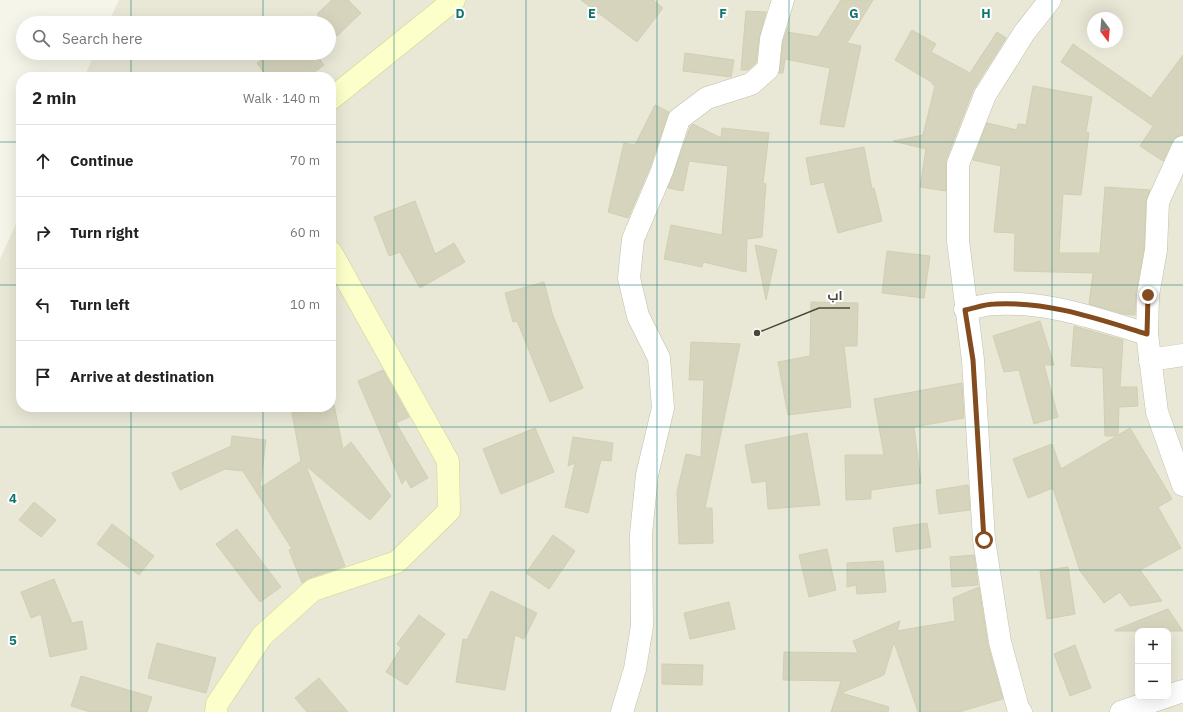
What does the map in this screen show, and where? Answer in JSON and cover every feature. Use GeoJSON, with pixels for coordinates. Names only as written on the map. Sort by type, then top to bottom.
{"type":"FeatureCollection","features":[{"type":"Feature","properties":{"kind":"main road"},"geometry":{"type":"LineString","coordinates":[[336,95],[454,0]]}},
{"type":"Feature","properties":{"kind":"main road"},"geometry":{"type":"LineString","coordinates":[[216,712],[217,704],[262,636],[313,590],[397,562],[449,511],[448,461],[336,261]]}},
{"type":"Feature","properties":{"kind":"street"},"geometry":{"type":"LineString","coordinates":[[622,712],[635,669],[642,626],[642,527],[648,475],[663,408],[659,358],[638,316],[629,278],[633,239],[662,171],[679,119],[707,98],[751,84],[768,69],[771,39],[783,0]]}},
{"type":"Feature","properties":{"kind":"street"},"geometry":{"type":"LineString","coordinates":[[1021,712],[1018,708],[1000,642],[984,540],[973,360],[965,310],[958,241],[958,164],[985,95],[1024,33],[1050,0]]}},
{"type":"Feature","properties":{"kind":"street"},"geometry":{"type":"LineString","coordinates":[[1183,147],[1158,202],[1156,250],[1148,295],[1147,334],[1157,412],[1183,485]]}},
{"type":"Feature","properties":{"kind":"street"},"geometry":{"type":"LineString","coordinates":[[965,310],[994,304],[1033,304],[1082,314],[1147,334]]}},
{"type":"Feature","properties":{"kind":"street"},"geometry":{"type":"LineString","coordinates":[[1150,360],[1183,356]]}},
{"type":"Feature","properties":{"kind":"street"},"geometry":{"type":"LineString","coordinates":[[1171,695],[1183,691]]}},
{"type":"Feature","properties":{"kind":"street"},"geometry":{"type":"LineString","coordinates":[[1121,712],[1155,700]]}},
{"type":"Feature","properties":{"kind":"shaded area"},"geometry":{"type":"Polygon","coordinates":[[[119,0],[1183,0],[1183,712],[0,712],[0,259],[16,224],[16,412],[336,412],[336,72],[86,72],[92,60],[336,60],[336,16],[111,16],[119,0]]]}},
{"type":"Feature","properties":{"kind":"building"},"geometry":{"type":"Polygon","coordinates":[[[332,0],[348,0],[361,13],[337,36],[336,16],[319,16],[317,14],[332,0]]]}},
{"type":"Feature","properties":{"kind":"building"},"geometry":{"type":"Polygon","coordinates":[[[581,0],[653,0],[663,8],[637,42],[581,0]]]}},
{"type":"Feature","properties":{"kind":"building"},"geometry":{"type":"Polygon","coordinates":[[[841,0],[873,0],[847,43],[861,46],[844,127],[820,124],[830,68],[785,59],[783,73],[779,73],[783,41],[788,27],[787,32],[818,37],[841,0]]]}},
{"type":"Feature","properties":{"kind":"building"},"geometry":{"type":"Polygon","coordinates":[[[746,11],[766,12],[759,38],[756,63],[748,70],[741,70],[746,11]]]}},
{"type":"Feature","properties":{"kind":"building"},"geometry":{"type":"Polygon","coordinates":[[[912,30],[936,44],[931,52],[970,73],[997,32],[1006,38],[973,90],[946,160],[946,191],[920,187],[926,149],[893,141],[923,135],[935,86],[932,84],[933,83],[895,60],[912,30]]]}},
{"type":"Feature","properties":{"kind":"building"},"geometry":{"type":"Polygon","coordinates":[[[1073,44],[1151,98],[1183,55],[1183,135],[1176,137],[1172,142],[1163,161],[1140,146],[1153,126],[1061,62],[1073,44]]]}},
{"type":"Feature","properties":{"kind":"building"},"geometry":{"type":"Polygon","coordinates":[[[685,53],[734,60],[731,77],[683,71],[685,53]]]}},
{"type":"Feature","properties":{"kind":"building"},"geometry":{"type":"Polygon","coordinates":[[[261,60],[320,60],[324,65],[315,72],[263,72],[257,63],[261,60]]]}},
{"type":"Feature","properties":{"kind":"building"},"geometry":{"type":"Polygon","coordinates":[[[1033,86],[1092,97],[1086,132],[1089,133],[1081,195],[1063,194],[1059,253],[1100,253],[1105,187],[1150,190],[1146,201],[1144,249],[1136,293],[1135,315],[1124,314],[1089,304],[1093,273],[1014,271],[1015,233],[994,232],[1001,166],[973,160],[987,123],[1017,130],[1018,124],[1026,125],[1033,86]]]}},
{"type":"Feature","properties":{"kind":"building"},"geometry":{"type":"Polygon","coordinates":[[[655,105],[669,112],[650,167],[628,218],[608,212],[624,143],[635,145],[655,105]]]}},
{"type":"Feature","properties":{"kind":"building"},"geometry":{"type":"Polygon","coordinates":[[[693,124],[721,138],[722,128],[769,133],[763,183],[766,184],[762,237],[747,239],[746,272],[703,262],[702,267],[664,259],[671,225],[722,235],[728,166],[689,161],[683,191],[668,188],[690,127],[693,124]]]}},
{"type":"Feature","properties":{"kind":"building"},"geometry":{"type":"Polygon","coordinates":[[[864,147],[872,189],[874,188],[882,221],[838,233],[824,182],[811,185],[806,158],[864,147]]]}},
{"type":"Feature","properties":{"kind":"building"},"geometry":{"type":"Polygon","coordinates":[[[415,201],[435,254],[454,243],[465,262],[420,288],[400,252],[389,256],[374,217],[415,201]]]}},
{"type":"Feature","properties":{"kind":"building"},"geometry":{"type":"Polygon","coordinates":[[[755,245],[777,250],[766,300],[755,245]]]}},
{"type":"Feature","properties":{"kind":"building"},"geometry":{"type":"Polygon","coordinates":[[[887,251],[930,256],[924,298],[882,293],[887,251]]]}},
{"type":"Feature","properties":{"kind":"building"},"geometry":{"type":"Polygon","coordinates":[[[544,282],[553,316],[583,388],[550,402],[517,321],[513,322],[505,293],[544,282]]]}},
{"type":"Feature","properties":{"kind":"building"},"geometry":{"type":"Polygon","coordinates":[[[811,302],[858,303],[857,346],[844,346],[851,407],[788,415],[778,362],[810,356],[811,302]]]}},
{"type":"Feature","properties":{"kind":"building"},"geometry":{"type":"Polygon","coordinates":[[[1040,321],[1054,365],[1044,365],[1058,417],[1034,424],[1019,370],[1004,372],[993,336],[1040,321]]]}},
{"type":"Feature","properties":{"kind":"building"},"geometry":{"type":"Polygon","coordinates":[[[1074,326],[1123,340],[1120,387],[1137,387],[1138,406],[1119,407],[1118,435],[1130,428],[1172,499],[1158,507],[1181,548],[1140,570],[1162,601],[1130,606],[1120,592],[1104,603],[1080,571],[1053,488],[1028,498],[1013,459],[1052,444],[1061,469],[1117,436],[1105,436],[1103,368],[1071,366],[1074,326]]]}},
{"type":"Feature","properties":{"kind":"building"},"geometry":{"type":"Polygon","coordinates":[[[691,342],[740,344],[705,508],[712,508],[713,543],[679,544],[677,492],[686,454],[701,457],[704,380],[689,380],[691,342]]]}},
{"type":"Feature","properties":{"kind":"building"},"geometry":{"type":"Polygon","coordinates":[[[383,370],[409,417],[396,423],[428,478],[411,488],[406,479],[402,484],[358,381],[383,370]]]}},
{"type":"Feature","properties":{"kind":"building"},"geometry":{"type":"Polygon","coordinates":[[[962,383],[964,418],[914,427],[921,483],[871,490],[871,499],[846,500],[845,455],[884,455],[874,399],[962,383]]]}},
{"type":"Feature","properties":{"kind":"building"},"geometry":{"type":"Polygon","coordinates":[[[335,412],[343,449],[351,442],[391,496],[370,520],[306,466],[345,566],[309,578],[302,583],[289,550],[292,549],[243,471],[225,469],[180,490],[172,473],[231,446],[232,436],[266,440],[260,488],[301,461],[292,413],[335,412]]]}},
{"type":"Feature","properties":{"kind":"building"},"geometry":{"type":"Polygon","coordinates":[[[535,428],[554,472],[501,494],[483,449],[535,428]]]}},
{"type":"Feature","properties":{"kind":"building"},"geometry":{"type":"Polygon","coordinates":[[[807,433],[820,505],[768,509],[766,481],[752,483],[745,445],[807,433]]]}},
{"type":"Feature","properties":{"kind":"building"},"geometry":{"type":"Polygon","coordinates":[[[573,437],[613,443],[611,461],[601,460],[588,513],[565,507],[575,463],[568,466],[573,437]]]}},
{"type":"Feature","properties":{"kind":"building"},"geometry":{"type":"Polygon","coordinates":[[[968,485],[970,510],[939,514],[936,490],[968,485]]]}},
{"type":"Feature","properties":{"kind":"building"},"geometry":{"type":"Polygon","coordinates":[[[34,502],[56,520],[41,537],[19,520],[34,502]]]}},
{"type":"Feature","properties":{"kind":"building"},"geometry":{"type":"Polygon","coordinates":[[[927,523],[931,547],[896,552],[893,528],[927,523]]]}},
{"type":"Feature","properties":{"kind":"building"},"geometry":{"type":"Polygon","coordinates":[[[112,524],[154,556],[139,575],[97,544],[112,524]]]}},
{"type":"Feature","properties":{"kind":"building"},"geometry":{"type":"Polygon","coordinates":[[[237,529],[281,587],[260,602],[216,544],[237,529]]]}},
{"type":"Feature","properties":{"kind":"building"},"geometry":{"type":"Polygon","coordinates":[[[553,535],[575,551],[549,589],[526,573],[553,535]]]}},
{"type":"Feature","properties":{"kind":"building"},"geometry":{"type":"Polygon","coordinates":[[[827,549],[836,590],[809,597],[799,555],[827,549]]]}},
{"type":"Feature","properties":{"kind":"building"},"geometry":{"type":"Polygon","coordinates":[[[974,555],[978,585],[952,587],[950,557],[974,555]]]}},
{"type":"Feature","properties":{"kind":"building"},"geometry":{"type":"Polygon","coordinates":[[[883,561],[886,592],[857,594],[856,585],[847,587],[847,563],[883,561]]]}},
{"type":"Feature","properties":{"kind":"building"},"geometry":{"type":"Polygon","coordinates":[[[1068,567],[1075,614],[1047,619],[1040,571],[1068,567]]]}},
{"type":"Feature","properties":{"kind":"building"},"geometry":{"type":"Polygon","coordinates":[[[54,579],[72,623],[82,621],[87,649],[50,657],[41,614],[31,618],[21,592],[54,579]]]}},
{"type":"Feature","properties":{"kind":"building"},"geometry":{"type":"Polygon","coordinates":[[[979,587],[988,645],[1003,699],[959,712],[918,712],[894,642],[884,675],[841,693],[889,707],[888,712],[831,712],[841,681],[783,680],[784,652],[858,653],[853,641],[900,621],[897,631],[955,621],[953,598],[979,587]]]}},
{"type":"Feature","properties":{"kind":"building"},"geometry":{"type":"Polygon","coordinates":[[[491,591],[537,613],[524,639],[515,635],[505,690],[456,682],[463,639],[467,640],[491,591]]]}},
{"type":"Feature","properties":{"kind":"building"},"geometry":{"type":"Polygon","coordinates":[[[729,602],[735,629],[690,639],[684,613],[729,602]]]}},
{"type":"Feature","properties":{"kind":"building"},"geometry":{"type":"Polygon","coordinates":[[[1168,609],[1183,631],[1171,631],[1171,628],[1135,628],[1135,631],[1115,630],[1168,609]]]}},
{"type":"Feature","properties":{"kind":"building"},"geometry":{"type":"Polygon","coordinates":[[[419,615],[445,634],[407,685],[386,672],[401,648],[397,644],[419,615]]]}},
{"type":"Feature","properties":{"kind":"building"},"geometry":{"type":"Polygon","coordinates":[[[157,643],[216,658],[206,693],[148,678],[157,643]]]}},
{"type":"Feature","properties":{"kind":"building"},"geometry":{"type":"Polygon","coordinates":[[[1075,645],[1091,688],[1070,696],[1054,654],[1075,645]]]}},
{"type":"Feature","properties":{"kind":"building"},"geometry":{"type":"Polygon","coordinates":[[[662,664],[703,665],[702,685],[662,684],[662,664]]]}},
{"type":"Feature","properties":{"kind":"building"},"geometry":{"type":"Polygon","coordinates":[[[81,676],[152,697],[147,712],[90,712],[71,706],[81,676]]]}},
{"type":"Feature","properties":{"kind":"building"},"geometry":{"type":"Polygon","coordinates":[[[319,678],[348,712],[307,712],[295,698],[319,678]]]}},
{"type":"Feature","properties":{"kind":"place","name":"اب"},"geometry":{"type":"Point","coordinates":[757,333]}},
{"type":"Feature","properties":{"kind":"route"},"geometry":{"type":"LineString","coordinates":[[984,540],[973,360],[965,310],[994,304],[1033,304],[1082,314],[1147,334],[1148,295]]}}]}
